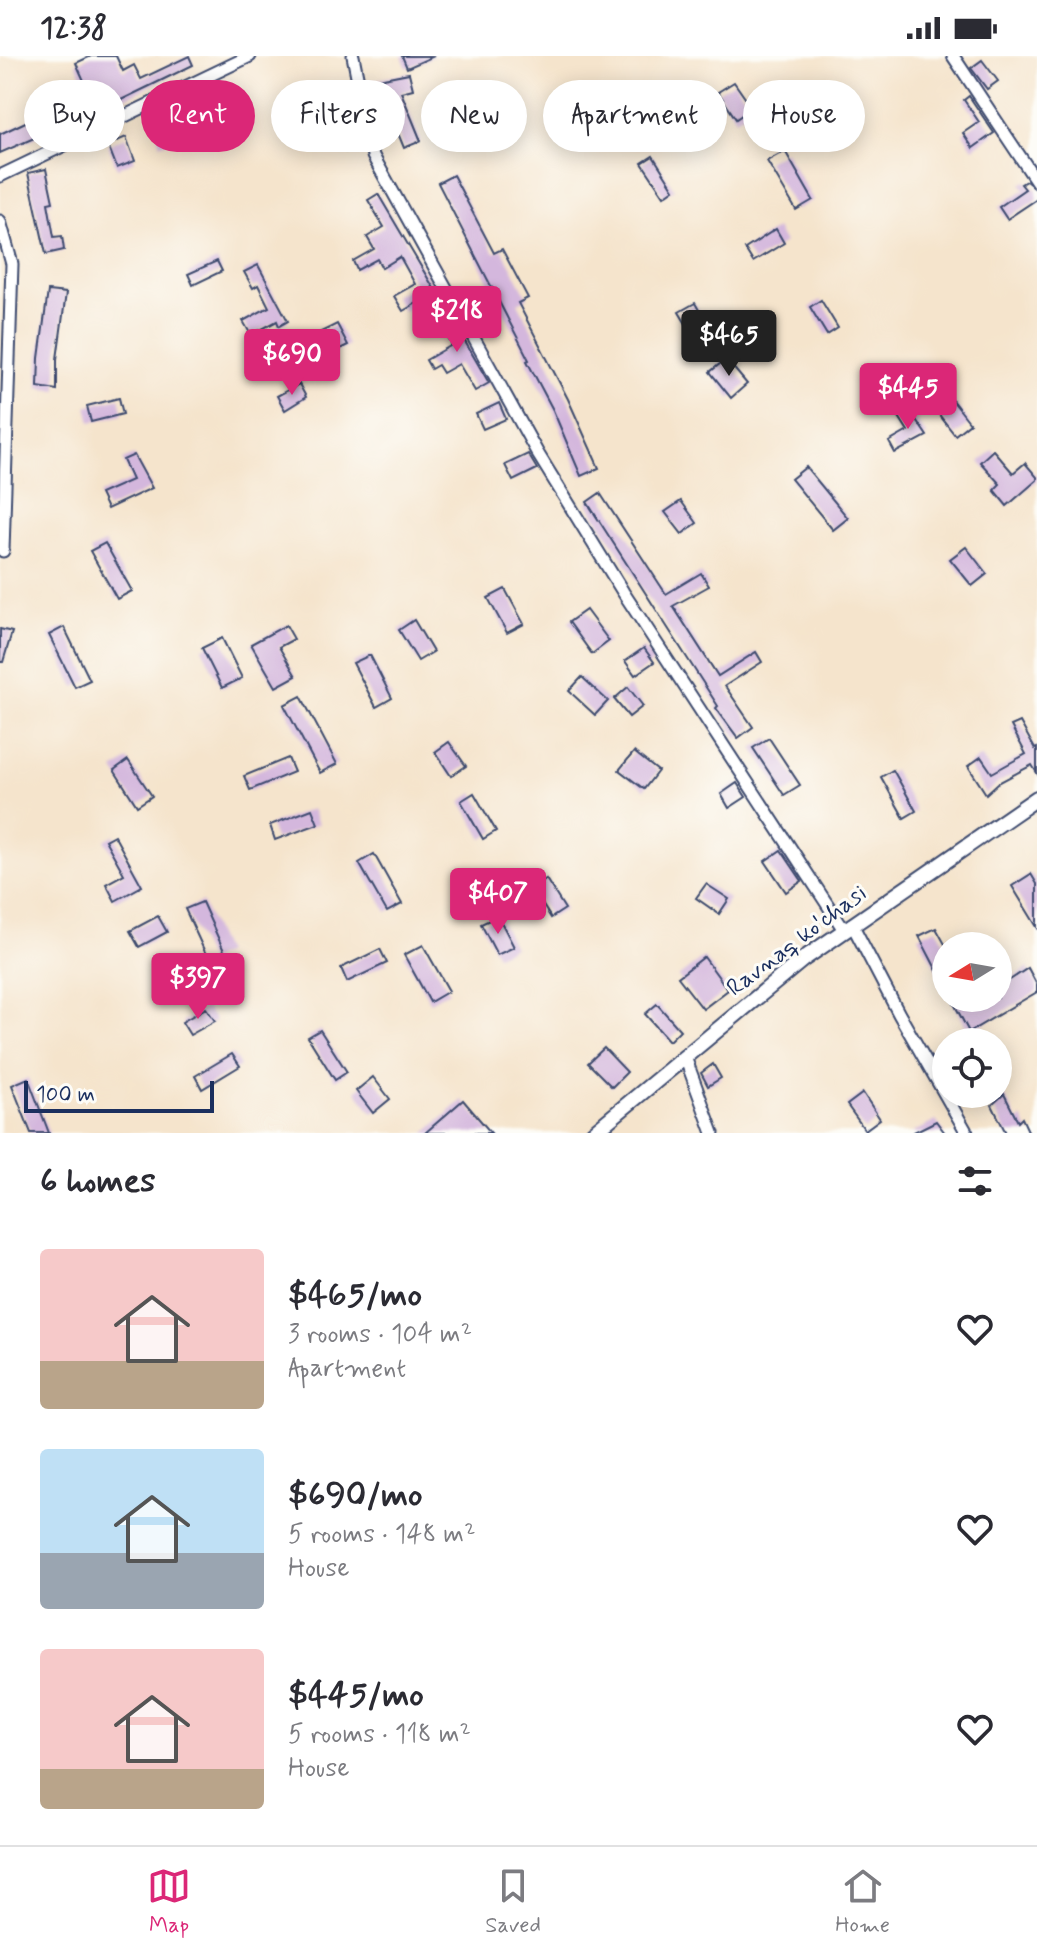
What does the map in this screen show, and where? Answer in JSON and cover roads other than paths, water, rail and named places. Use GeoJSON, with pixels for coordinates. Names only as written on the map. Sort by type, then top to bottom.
{"type":"FeatureCollection","features":[{"type":"Feature","properties":{"kind":"street"},"geometry":{"type":"LineString","coordinates":[[0,176],[250,56]]}},
{"type":"Feature","properties":{"kind":"street"},"geometry":{"type":"LineString","coordinates":[[353,56],[373,156],[538,454],[631,605],[848,927],[967,1133]]}},
{"type":"Feature","properties":{"kind":"street"},"geometry":{"type":"LineString","coordinates":[[953,56],[1037,182]]}},
{"type":"Feature","properties":{"kind":"street"},"geometry":{"type":"LineString","coordinates":[[0,221],[12,264],[3,551]]}},
{"type":"Feature","properties":{"kind":"street","name":"Ravnaq ko'chasi"},"geometry":{"type":"LineString","coordinates":[[593,1133],[802,960],[1037,798]]}},
{"type":"Feature","properties":{"kind":"street"},"geometry":{"type":"LineString","coordinates":[[685,1057],[713,1133]]}}]}
